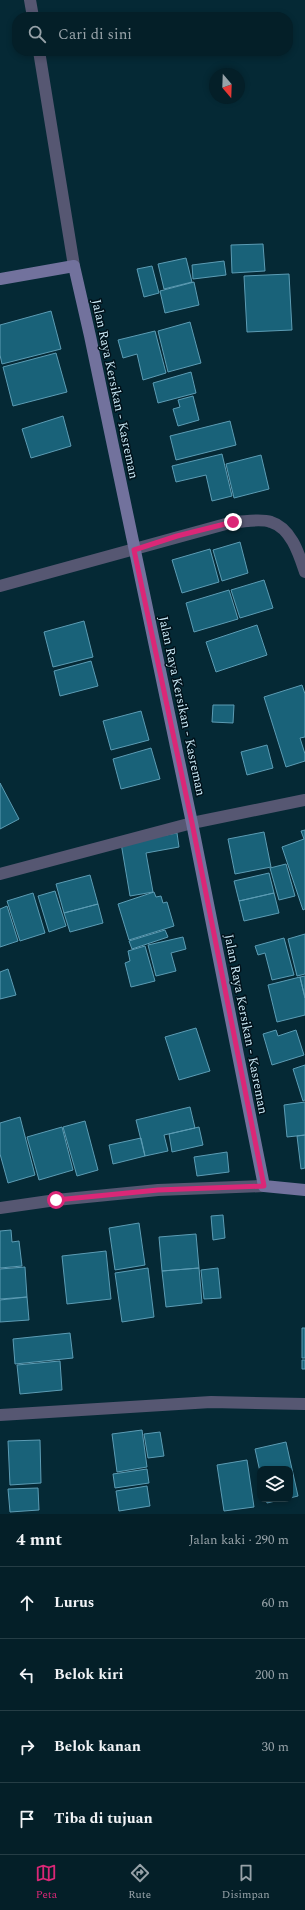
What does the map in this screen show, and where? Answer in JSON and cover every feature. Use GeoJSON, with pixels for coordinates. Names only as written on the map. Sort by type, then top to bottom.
{"type":"FeatureCollection","features":[{"type":"Feature","properties":{"kind":"street"},"geometry":{"type":"LineString","coordinates":[[30,0],[33,12]]}},
{"type":"Feature","properties":{"kind":"street"},"geometry":{"type":"LineString","coordinates":[[0,279],[74,266],[40,56]]}},
{"type":"Feature","properties":{"kind":"street","name":"Jalan Raya Kersikan - Kasreman"},"geometry":{"type":"LineString","coordinates":[[74,266],[192,823],[264,1186]]}},
{"type":"Feature","properties":{"kind":"street"},"geometry":{"type":"LineString","coordinates":[[0,586],[134,550],[177,536],[233,522],[270,521],[279,525],[298,549],[305,572]]}},
{"type":"Feature","properties":{"kind":"street"},"geometry":{"type":"LineString","coordinates":[[0,874],[192,823],[305,800]]}},
{"type":"Feature","properties":{"kind":"street"},"geometry":{"type":"LineString","coordinates":[[0,1208],[56,1200],[158,1190],[264,1186],[305,1190]]}},
{"type":"Feature","properties":{"kind":"street"},"geometry":{"type":"LineString","coordinates":[[0,1415],[211,1402],[305,1404]]}},
{"type":"Feature","properties":{"kind":"building"},"geometry":{"type":"Polygon","coordinates":[[[263,244],[265,271],[232,273],[231,245],[263,244]]]}},
{"type":"Feature","properties":{"kind":"building"},"geometry":{"type":"Polygon","coordinates":[[[186,258],[192,282],[164,289],[158,264],[186,258]]]}},
{"type":"Feature","properties":{"kind":"building"},"geometry":{"type":"Polygon","coordinates":[[[224,261],[226,275],[193,279],[192,265],[224,261]]]}},
{"type":"Feature","properties":{"kind":"building"},"geometry":{"type":"Polygon","coordinates":[[[152,266],[159,293],[144,297],[137,269],[152,266]]]}},
{"type":"Feature","properties":{"kind":"building"},"geometry":{"type":"Polygon","coordinates":[[[289,274],[292,330],[247,332],[244,276],[289,274]]]}},
{"type":"Feature","properties":{"kind":"building"},"geometry":{"type":"Polygon","coordinates":[[[194,282],[199,305],[165,313],[160,291],[194,282]]]}},
{"type":"Feature","properties":{"kind":"building"},"geometry":{"type":"Polygon","coordinates":[[[51,311],[61,349],[2,364],[0,355],[0,325],[51,311]]]}},
{"type":"Feature","properties":{"kind":"building"},"geometry":{"type":"Polygon","coordinates":[[[190,322],[201,363],[168,372],[158,331],[190,322]]]}},
{"type":"Feature","properties":{"kind":"building"},"geometry":{"type":"Polygon","coordinates":[[[155,331],[166,373],[143,380],[137,354],[123,358],[118,340],[155,331]]]}},
{"type":"Feature","properties":{"kind":"building"},"geometry":{"type":"Polygon","coordinates":[[[56,353],[67,392],[13,406],[3,367],[56,353]]]}},
{"type":"Feature","properties":{"kind":"building"},"geometry":{"type":"Polygon","coordinates":[[[191,372],[196,393],[158,403],[153,383],[191,372]]]}},
{"type":"Feature","properties":{"kind":"building"},"geometry":{"type":"Polygon","coordinates":[[[193,396],[199,420],[178,426],[173,409],[180,407],[178,400],[193,396]]]}},
{"type":"Feature","properties":{"kind":"building"},"geometry":{"type":"Polygon","coordinates":[[[63,416],[71,446],[31,458],[22,429],[63,416]]]}},
{"type":"Feature","properties":{"kind":"building"},"geometry":{"type":"Polygon","coordinates":[[[230,421],[236,445],[176,460],[170,436],[230,421]]]}},
{"type":"Feature","properties":{"kind":"building"},"geometry":{"type":"Polygon","coordinates":[[[222,454],[232,496],[212,501],[206,475],[176,482],[172,466],[222,454]]]}},
{"type":"Feature","properties":{"kind":"building"},"geometry":{"type":"Polygon","coordinates":[[[261,455],[269,489],[234,498],[226,464],[261,455]]]}},
{"type":"Feature","properties":{"kind":"building"},"geometry":{"type":"Polygon","coordinates":[[[240,542],[248,573],[222,581],[213,550],[240,542]]]}},
{"type":"Feature","properties":{"kind":"building"},"geometry":{"type":"Polygon","coordinates":[[[210,549],[219,582],[182,593],[172,560],[210,549]]]}},
{"type":"Feature","properties":{"kind":"building"},"geometry":{"type":"Polygon","coordinates":[[[264,580],[273,608],[240,618],[231,590],[264,580]]]}},
{"type":"Feature","properties":{"kind":"building"},"geometry":{"type":"Polygon","coordinates":[[[229,590],[238,619],[194,632],[186,603],[229,590]]]}},
{"type":"Feature","properties":{"kind":"building"},"geometry":{"type":"Polygon","coordinates":[[[84,621],[93,657],[53,667],[44,632],[84,621]]]}},
{"type":"Feature","properties":{"kind":"building"},"geometry":{"type":"Polygon","coordinates":[[[257,625],[267,655],[216,672],[206,642],[257,625]]]}},
{"type":"Feature","properties":{"kind":"building"},"geometry":{"type":"Polygon","coordinates":[[[91,661],[98,686],[60,696],[54,671],[91,661]]]}},
{"type":"Feature","properties":{"kind":"building"},"geometry":{"type":"Polygon","coordinates":[[[302,685],[305,694],[305,737],[300,738],[305,754],[305,761],[286,767],[264,697],[302,685]]]}},
{"type":"Feature","properties":{"kind":"building"},"geometry":{"type":"Polygon","coordinates":[[[213,705],[234,705],[233,723],[212,722],[213,705]]]}},
{"type":"Feature","properties":{"kind":"building"},"geometry":{"type":"Polygon","coordinates":[[[141,711],[149,740],[111,750],[103,721],[141,711]]]}},
{"type":"Feature","properties":{"kind":"building"},"geometry":{"type":"Polygon","coordinates":[[[267,745],[273,768],[247,775],[241,752],[267,745]]]}},
{"type":"Feature","properties":{"kind":"building"},"geometry":{"type":"Polygon","coordinates":[[[151,748],[160,779],[121,789],[113,759],[151,748]]]}},
{"type":"Feature","properties":{"kind":"building"},"geometry":{"type":"Polygon","coordinates":[[[0,783],[19,819],[0,829],[0,783]]]}},
{"type":"Feature","properties":{"kind":"building"},"geometry":{"type":"Polygon","coordinates":[[[305,830],[305,909],[303,910],[282,847],[304,839],[301,831],[305,830]]]}},
{"type":"Feature","properties":{"kind":"building"},"geometry":{"type":"Polygon","coordinates":[[[264,832],[271,867],[235,874],[228,839],[264,832]]]}},
{"type":"Feature","properties":{"kind":"building"},"geometry":{"type":"Polygon","coordinates":[[[177,833],[179,847],[146,853],[153,892],[130,896],[121,843],[177,833]]]}},
{"type":"Feature","properties":{"kind":"building"},"geometry":{"type":"Polygon","coordinates":[[[286,864],[295,896],[279,900],[270,868],[286,864]]]}},
{"type":"Feature","properties":{"kind":"building"},"geometry":{"type":"Polygon","coordinates":[[[269,873],[274,893],[239,901],[234,881],[269,873]]]}},
{"type":"Feature","properties":{"kind":"building"},"geometry":{"type":"Polygon","coordinates":[[[90,875],[98,904],[64,913],[56,884],[90,875]]]}},
{"type":"Feature","properties":{"kind":"building"},"geometry":{"type":"Polygon","coordinates":[[[55,891],[66,926],[49,932],[38,896],[55,891]]]}},
{"type":"Feature","properties":{"kind":"building"},"geometry":{"type":"Polygon","coordinates":[[[154,892],[156,897],[161,896],[163,903],[167,902],[174,926],[129,940],[118,904],[154,892]]]}},
{"type":"Feature","properties":{"kind":"building"},"geometry":{"type":"Polygon","coordinates":[[[33,893],[45,933],[20,941],[7,901],[33,893]]]}},
{"type":"Feature","properties":{"kind":"building"},"geometry":{"type":"Polygon","coordinates":[[[274,893],[279,913],[244,921],[239,901],[274,893]]]}},
{"type":"Feature","properties":{"kind":"building"},"geometry":{"type":"Polygon","coordinates":[[[98,904],[103,923],[70,932],[64,913],[98,904]]]}},
{"type":"Feature","properties":{"kind":"building"},"geometry":{"type":"Polygon","coordinates":[[[7,906],[18,941],[0,947],[0,909],[7,906]]]}},
{"type":"Feature","properties":{"kind":"building"},"geometry":{"type":"Polygon","coordinates":[[[165,930],[168,937],[132,949],[129,941],[165,930]]]}},
{"type":"Feature","properties":{"kind":"building"},"geometry":{"type":"Polygon","coordinates":[[[305,934],[305,974],[297,976],[288,939],[305,934]]]}},
{"type":"Feature","properties":{"kind":"building"},"geometry":{"type":"Polygon","coordinates":[[[183,937],[186,949],[171,953],[176,971],[156,976],[148,945],[183,937]]]}},
{"type":"Feature","properties":{"kind":"building"},"geometry":{"type":"Polygon","coordinates":[[[284,938],[294,975],[272,980],[265,953],[258,955],[255,946],[284,938]]]}},
{"type":"Feature","properties":{"kind":"building"},"geometry":{"type":"Polygon","coordinates":[[[145,946],[155,981],[131,987],[125,963],[130,961],[128,951],[145,946]]]}},
{"type":"Feature","properties":{"kind":"building"},"geometry":{"type":"Polygon","coordinates":[[[8,969],[16,995],[0,999],[0,972],[8,969]]]}},
{"type":"Feature","properties":{"kind":"building"},"geometry":{"type":"Polygon","coordinates":[[[305,976],[305,998],[300,977],[305,976]]]}},
{"type":"Feature","properties":{"kind":"building"},"geometry":{"type":"Polygon","coordinates":[[[300,977],[305,998],[305,1015],[277,1022],[268,985],[300,977]]]}},
{"type":"Feature","properties":{"kind":"building"},"geometry":{"type":"Polygon","coordinates":[[[196,1028],[210,1071],[179,1080],[165,1037],[196,1028]]]}},
{"type":"Feature","properties":{"kind":"building"},"geometry":{"type":"Polygon","coordinates":[[[276,1030],[278,1036],[296,1030],[304,1055],[272,1065],[263,1034],[276,1030]]]}},
{"type":"Feature","properties":{"kind":"building"},"geometry":{"type":"Polygon","coordinates":[[[305,1065],[305,1100],[303,1101],[293,1069],[305,1065]]]}},
{"type":"Feature","properties":{"kind":"building"},"geometry":{"type":"Polygon","coordinates":[[[305,1102],[305,1135],[287,1137],[284,1105],[305,1102]]]}},
{"type":"Feature","properties":{"kind":"building"},"geometry":{"type":"Polygon","coordinates":[[[190,1107],[195,1128],[164,1135],[168,1151],[145,1156],[136,1120],[190,1107]]]}},
{"type":"Feature","properties":{"kind":"building"},"geometry":{"type":"Polygon","coordinates":[[[20,1117],[35,1175],[8,1183],[0,1154],[0,1123],[20,1117]]]}},
{"type":"Feature","properties":{"kind":"building"},"geometry":{"type":"Polygon","coordinates":[[[85,1121],[98,1170],[77,1176],[63,1127],[85,1121]]]}},
{"type":"Feature","properties":{"kind":"building"},"geometry":{"type":"Polygon","coordinates":[[[62,1127],[73,1170],[39,1180],[27,1137],[62,1127]]]}},
{"type":"Feature","properties":{"kind":"building"},"geometry":{"type":"Polygon","coordinates":[[[199,1127],[203,1145],[172,1152],[169,1134],[199,1127]]]}},
{"type":"Feature","properties":{"kind":"building"},"geometry":{"type":"Polygon","coordinates":[[[305,1135],[305,1168],[301,1169],[297,1136],[305,1135]]]}},
{"type":"Feature","properties":{"kind":"building"},"geometry":{"type":"Polygon","coordinates":[[[141,1138],[145,1156],[113,1164],[109,1145],[141,1138]]]}},
{"type":"Feature","properties":{"kind":"building"},"geometry":{"type":"Polygon","coordinates":[[[227,1152],[229,1172],[197,1176],[194,1157],[227,1152]]]}},
{"type":"Feature","properties":{"kind":"building"},"geometry":{"type":"Polygon","coordinates":[[[223,1215],[225,1238],[213,1240],[211,1216],[223,1215]]]}},
{"type":"Feature","properties":{"kind":"building"},"geometry":{"type":"Polygon","coordinates":[[[139,1223],[145,1265],[115,1270],[109,1228],[139,1223]]]}},
{"type":"Feature","properties":{"kind":"building"},"geometry":{"type":"Polygon","coordinates":[[[11,1230],[12,1242],[19,1241],[22,1266],[0,1268],[0,1231],[11,1230]]]}},
{"type":"Feature","properties":{"kind":"building"},"geometry":{"type":"Polygon","coordinates":[[[196,1234],[199,1268],[162,1271],[159,1237],[196,1234]]]}},
{"type":"Feature","properties":{"kind":"building"},"geometry":{"type":"Polygon","coordinates":[[[106,1251],[111,1299],[67,1304],[62,1256],[106,1251]]]}},
{"type":"Feature","properties":{"kind":"building"},"geometry":{"type":"Polygon","coordinates":[[[25,1267],[27,1297],[0,1299],[0,1269],[25,1267]]]}},
{"type":"Feature","properties":{"kind":"building"},"geometry":{"type":"Polygon","coordinates":[[[148,1268],[154,1317],[122,1322],[115,1273],[148,1268]]]}},
{"type":"Feature","properties":{"kind":"building"},"geometry":{"type":"Polygon","coordinates":[[[199,1268],[202,1303],[166,1307],[162,1271],[199,1268]]]}},
{"type":"Feature","properties":{"kind":"building"},"geometry":{"type":"Polygon","coordinates":[[[218,1268],[221,1298],[204,1299],[201,1270],[218,1268]]]}},
{"type":"Feature","properties":{"kind":"building"},"geometry":{"type":"Polygon","coordinates":[[[27,1297],[29,1320],[0,1322],[0,1300],[27,1297]]]}},
{"type":"Feature","properties":{"kind":"building"},"geometry":{"type":"Polygon","coordinates":[[[302,1328],[305,1328],[305,1358],[302,1358],[302,1328]]]}},
{"type":"Feature","properties":{"kind":"building"},"geometry":{"type":"Polygon","coordinates":[[[70,1333],[73,1358],[15,1364],[13,1339],[70,1333]]]}},
{"type":"Feature","properties":{"kind":"building"},"geometry":{"type":"Polygon","coordinates":[[[302,1360],[305,1360],[305,1369],[302,1369],[302,1360]]]}},
{"type":"Feature","properties":{"kind":"building"},"geometry":{"type":"Polygon","coordinates":[[[60,1361],[62,1390],[20,1394],[17,1365],[60,1361]]]}},
{"type":"Feature","properties":{"kind":"building"},"geometry":{"type":"Polygon","coordinates":[[[142,1430],[147,1467],[117,1472],[112,1434],[142,1430]]]}},
{"type":"Feature","properties":{"kind":"building"},"geometry":{"type":"Polygon","coordinates":[[[160,1432],[164,1456],[148,1458],[144,1434],[160,1432]]]}},
{"type":"Feature","properties":{"kind":"building"},"geometry":{"type":"Polygon","coordinates":[[[40,1440],[41,1483],[10,1485],[8,1441],[40,1440]]]}},
{"type":"Feature","properties":{"kind":"building"},"geometry":{"type":"Polygon","coordinates":[[[286,1442],[291,1466],[259,1466],[255,1449],[286,1442]]]}},
{"type":"Feature","properties":{"kind":"building"},"geometry":{"type":"Polygon","coordinates":[[[247,1460],[254,1507],[224,1511],[217,1465],[247,1460]]]}},
{"type":"Feature","properties":{"kind":"building"},"geometry":{"type":"Polygon","coordinates":[[[147,1469],[149,1483],[115,1488],[113,1474],[147,1469]]]}},
{"type":"Feature","properties":{"kind":"building"},"geometry":{"type":"Polygon","coordinates":[[[293,1474],[298,1496],[293,1497],[293,1474]]]}},
{"type":"Feature","properties":{"kind":"building"},"geometry":{"type":"Polygon","coordinates":[[[147,1486],[150,1506],[119,1511],[116,1491],[147,1486]]]}},
{"type":"Feature","properties":{"kind":"building"},"geometry":{"type":"Polygon","coordinates":[[[38,1488],[39,1510],[10,1512],[8,1489],[38,1488]]]}},
{"type":"Feature","properties":{"kind":"route"},"geometry":{"type":"LineString","coordinates":[[56,1200],[158,1190],[264,1186],[192,823],[134,550],[177,536],[233,522]]}}]}
